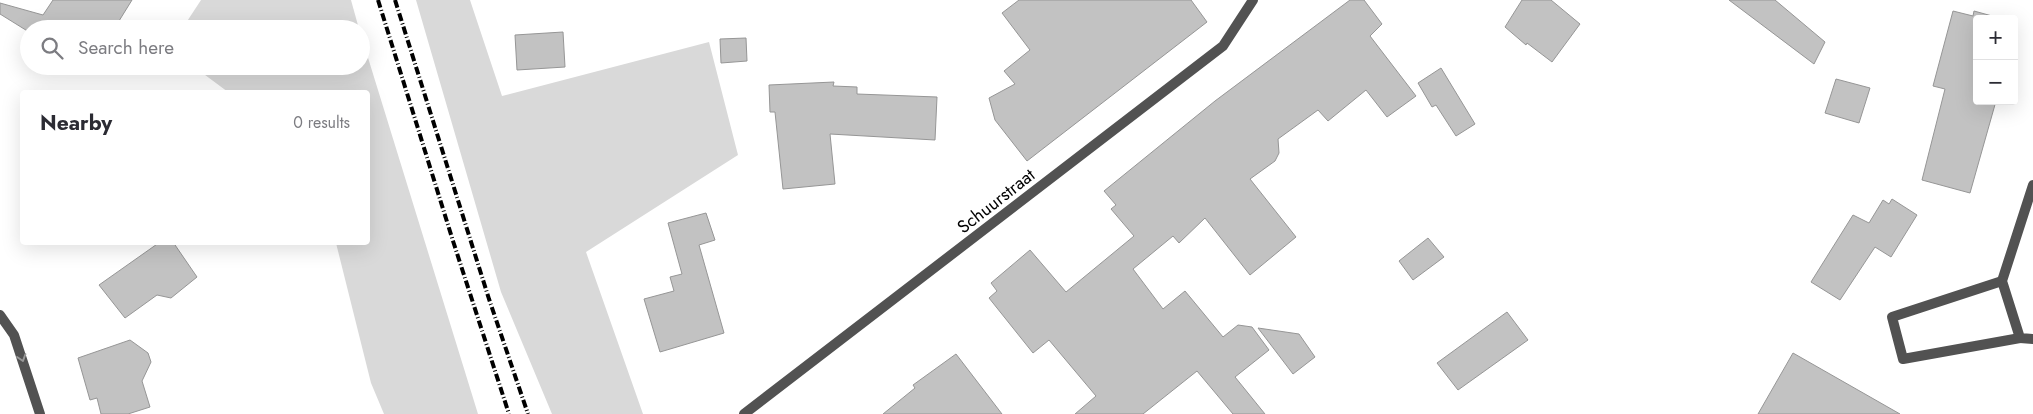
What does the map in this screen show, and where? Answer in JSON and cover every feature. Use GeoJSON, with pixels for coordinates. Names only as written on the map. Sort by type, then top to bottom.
{"type":"FeatureCollection","features":[{"type":"Feature","properties":{"kind":"street","name":"Schuurstraat"},"geometry":{"type":"LineString","coordinates":[[744,414],[1223,46],[1253,0]]}},
{"type":"Feature","properties":{"kind":"street"},"geometry":{"type":"LineString","coordinates":[[2020,338],[2002,281],[2033,185]]}},
{"type":"Feature","properties":{"kind":"street"},"geometry":{"type":"LineString","coordinates":[[2002,281],[1892,317],[1904,359],[2020,338],[2033,339]]}},
{"type":"Feature","properties":{"kind":"street"},"geometry":{"type":"LineString","coordinates":[[0,314],[14,335],[40,414]]}},
{"type":"Feature","properties":{"kind":"shaded area"},"geometry":{"type":"Polygon","coordinates":[[[201,0],[351,0],[357,20],[188,20],[201,0]]]}},
{"type":"Feature","properties":{"kind":"shaded area"},"geometry":{"type":"Polygon","coordinates":[[[416,0],[470,0],[502,96],[709,42],[738,155],[586,252],[643,414],[552,414],[501,292],[416,0]]]}},
{"type":"Feature","properties":{"kind":"shaded area"},"geometry":{"type":"Polygon","coordinates":[[[370,64],[478,414],[384,414],[371,383],[336,245],[370,245],[370,90],[225,90],[205,75],[370,75],[370,64]]]}},
{"type":"Feature","properties":{"kind":"building"},"geometry":{"type":"Polygon","coordinates":[[[53,0],[132,0],[120,20],[20,20],[20,26],[0,14],[0,3],[43,15],[53,0]]]}},
{"type":"Feature","properties":{"kind":"building"},"geometry":{"type":"Polygon","coordinates":[[[1019,0],[1191,0],[1207,22],[1027,161],[995,120],[989,98],[1015,84],[1004,71],[1030,50],[1002,13],[1019,0]]]}},
{"type":"Feature","properties":{"kind":"building"},"geometry":{"type":"Polygon","coordinates":[[[1350,0],[1364,0],[1382,24],[1370,36],[1416,96],[1387,117],[1366,90],[1328,121],[1318,110],[1278,139],[1279,153],[1275,161],[1250,179],[1296,237],[1250,275],[1205,218],[1179,243],[1173,236],[1133,269],[1163,309],[1185,291],[1223,337],[1238,325],[1252,327],[1269,350],[1235,377],[1265,414],[1233,414],[1197,371],[1143,414],[1075,414],[1096,396],[1049,340],[1033,353],[989,298],[997,291],[991,283],[1030,250],[1066,292],[1134,236],[1111,209],[1116,205],[1104,191],[1215,101],[1350,0]]]}},
{"type":"Feature","properties":{"kind":"building"},"geometry":{"type":"Polygon","coordinates":[[[1522,0],[1551,0],[1580,24],[1552,62],[1527,43],[1526,45],[1505,27],[1522,0]]]}},
{"type":"Feature","properties":{"kind":"building"},"geometry":{"type":"Polygon","coordinates":[[[1729,0],[1775,0],[1825,42],[1814,64],[1729,0]]]}},
{"type":"Feature","properties":{"kind":"building"},"geometry":{"type":"Polygon","coordinates":[[[1953,11],[1973,16],[1973,105],[1995,105],[1970,193],[1922,180],[1945,89],[1933,86],[1953,11]]]}},
{"type":"Feature","properties":{"kind":"building"},"geometry":{"type":"Polygon","coordinates":[[[1974,11],[1988,15],[1973,15],[1974,11]]]}},
{"type":"Feature","properties":{"kind":"building"},"geometry":{"type":"Polygon","coordinates":[[[563,32],[565,67],[517,70],[515,35],[563,32]]]}},
{"type":"Feature","properties":{"kind":"building"},"geometry":{"type":"Polygon","coordinates":[[[746,38],[747,61],[721,63],[720,39],[746,38]]]}},
{"type":"Feature","properties":{"kind":"building"},"geometry":{"type":"Polygon","coordinates":[[[1441,68],[1475,124],[1456,136],[1436,105],[1432,107],[1418,83],[1441,68]]]}},
{"type":"Feature","properties":{"kind":"building"},"geometry":{"type":"Polygon","coordinates":[[[1836,79],[1870,88],[1859,123],[1825,113],[1836,79]]]}},
{"type":"Feature","properties":{"kind":"building"},"geometry":{"type":"Polygon","coordinates":[[[834,82],[833,86],[857,87],[857,94],[937,97],[935,140],[830,134],[835,184],[783,189],[775,112],[770,112],[769,85],[834,82]]]}},
{"type":"Feature","properties":{"kind":"building"},"geometry":{"type":"Polygon","coordinates":[[[1892,199],[1917,215],[1891,257],[1875,247],[1840,300],[1811,282],[1853,215],[1869,223],[1883,200],[1889,204],[1892,199]]]}},
{"type":"Feature","properties":{"kind":"building"},"geometry":{"type":"Polygon","coordinates":[[[706,213],[715,240],[699,245],[724,333],[660,352],[644,299],[674,291],[670,277],[682,274],[668,223],[706,213]]]}},
{"type":"Feature","properties":{"kind":"building"},"geometry":{"type":"Polygon","coordinates":[[[1428,238],[1444,257],[1413,280],[1399,261],[1428,238]]]}},
{"type":"Feature","properties":{"kind":"building"},"geometry":{"type":"Polygon","coordinates":[[[156,245],[175,245],[197,277],[171,298],[157,295],[125,318],[99,285],[156,245]]]}},
{"type":"Feature","properties":{"kind":"building"},"geometry":{"type":"Polygon","coordinates":[[[1507,312],[1528,340],[1458,390],[1437,363],[1507,312]]]}},
{"type":"Feature","properties":{"kind":"building"},"geometry":{"type":"Polygon","coordinates":[[[1258,328],[1299,334],[1315,357],[1293,374],[1258,328]]]}},
{"type":"Feature","properties":{"kind":"building"},"geometry":{"type":"Polygon","coordinates":[[[130,340],[148,353],[151,362],[142,381],[150,407],[128,414],[101,414],[97,398],[90,400],[78,358],[130,340]]]}},
{"type":"Feature","properties":{"kind":"building"},"geometry":{"type":"Polygon","coordinates":[[[1793,353],[1900,414],[1758,414],[1793,353]]]}},
{"type":"Feature","properties":{"kind":"building"},"geometry":{"type":"Polygon","coordinates":[[[956,354],[1002,414],[883,414],[915,388],[913,385],[956,354]]]}},
{"type":"Feature","properties":{"kind":"railway"},"geometry":{"type":"LineString","coordinates":[[378,0],[509,414]]}},
{"type":"Feature","properties":{"kind":"railway"},"geometry":{"type":"LineString","coordinates":[[395,0],[489,299],[528,414]]}}]}
